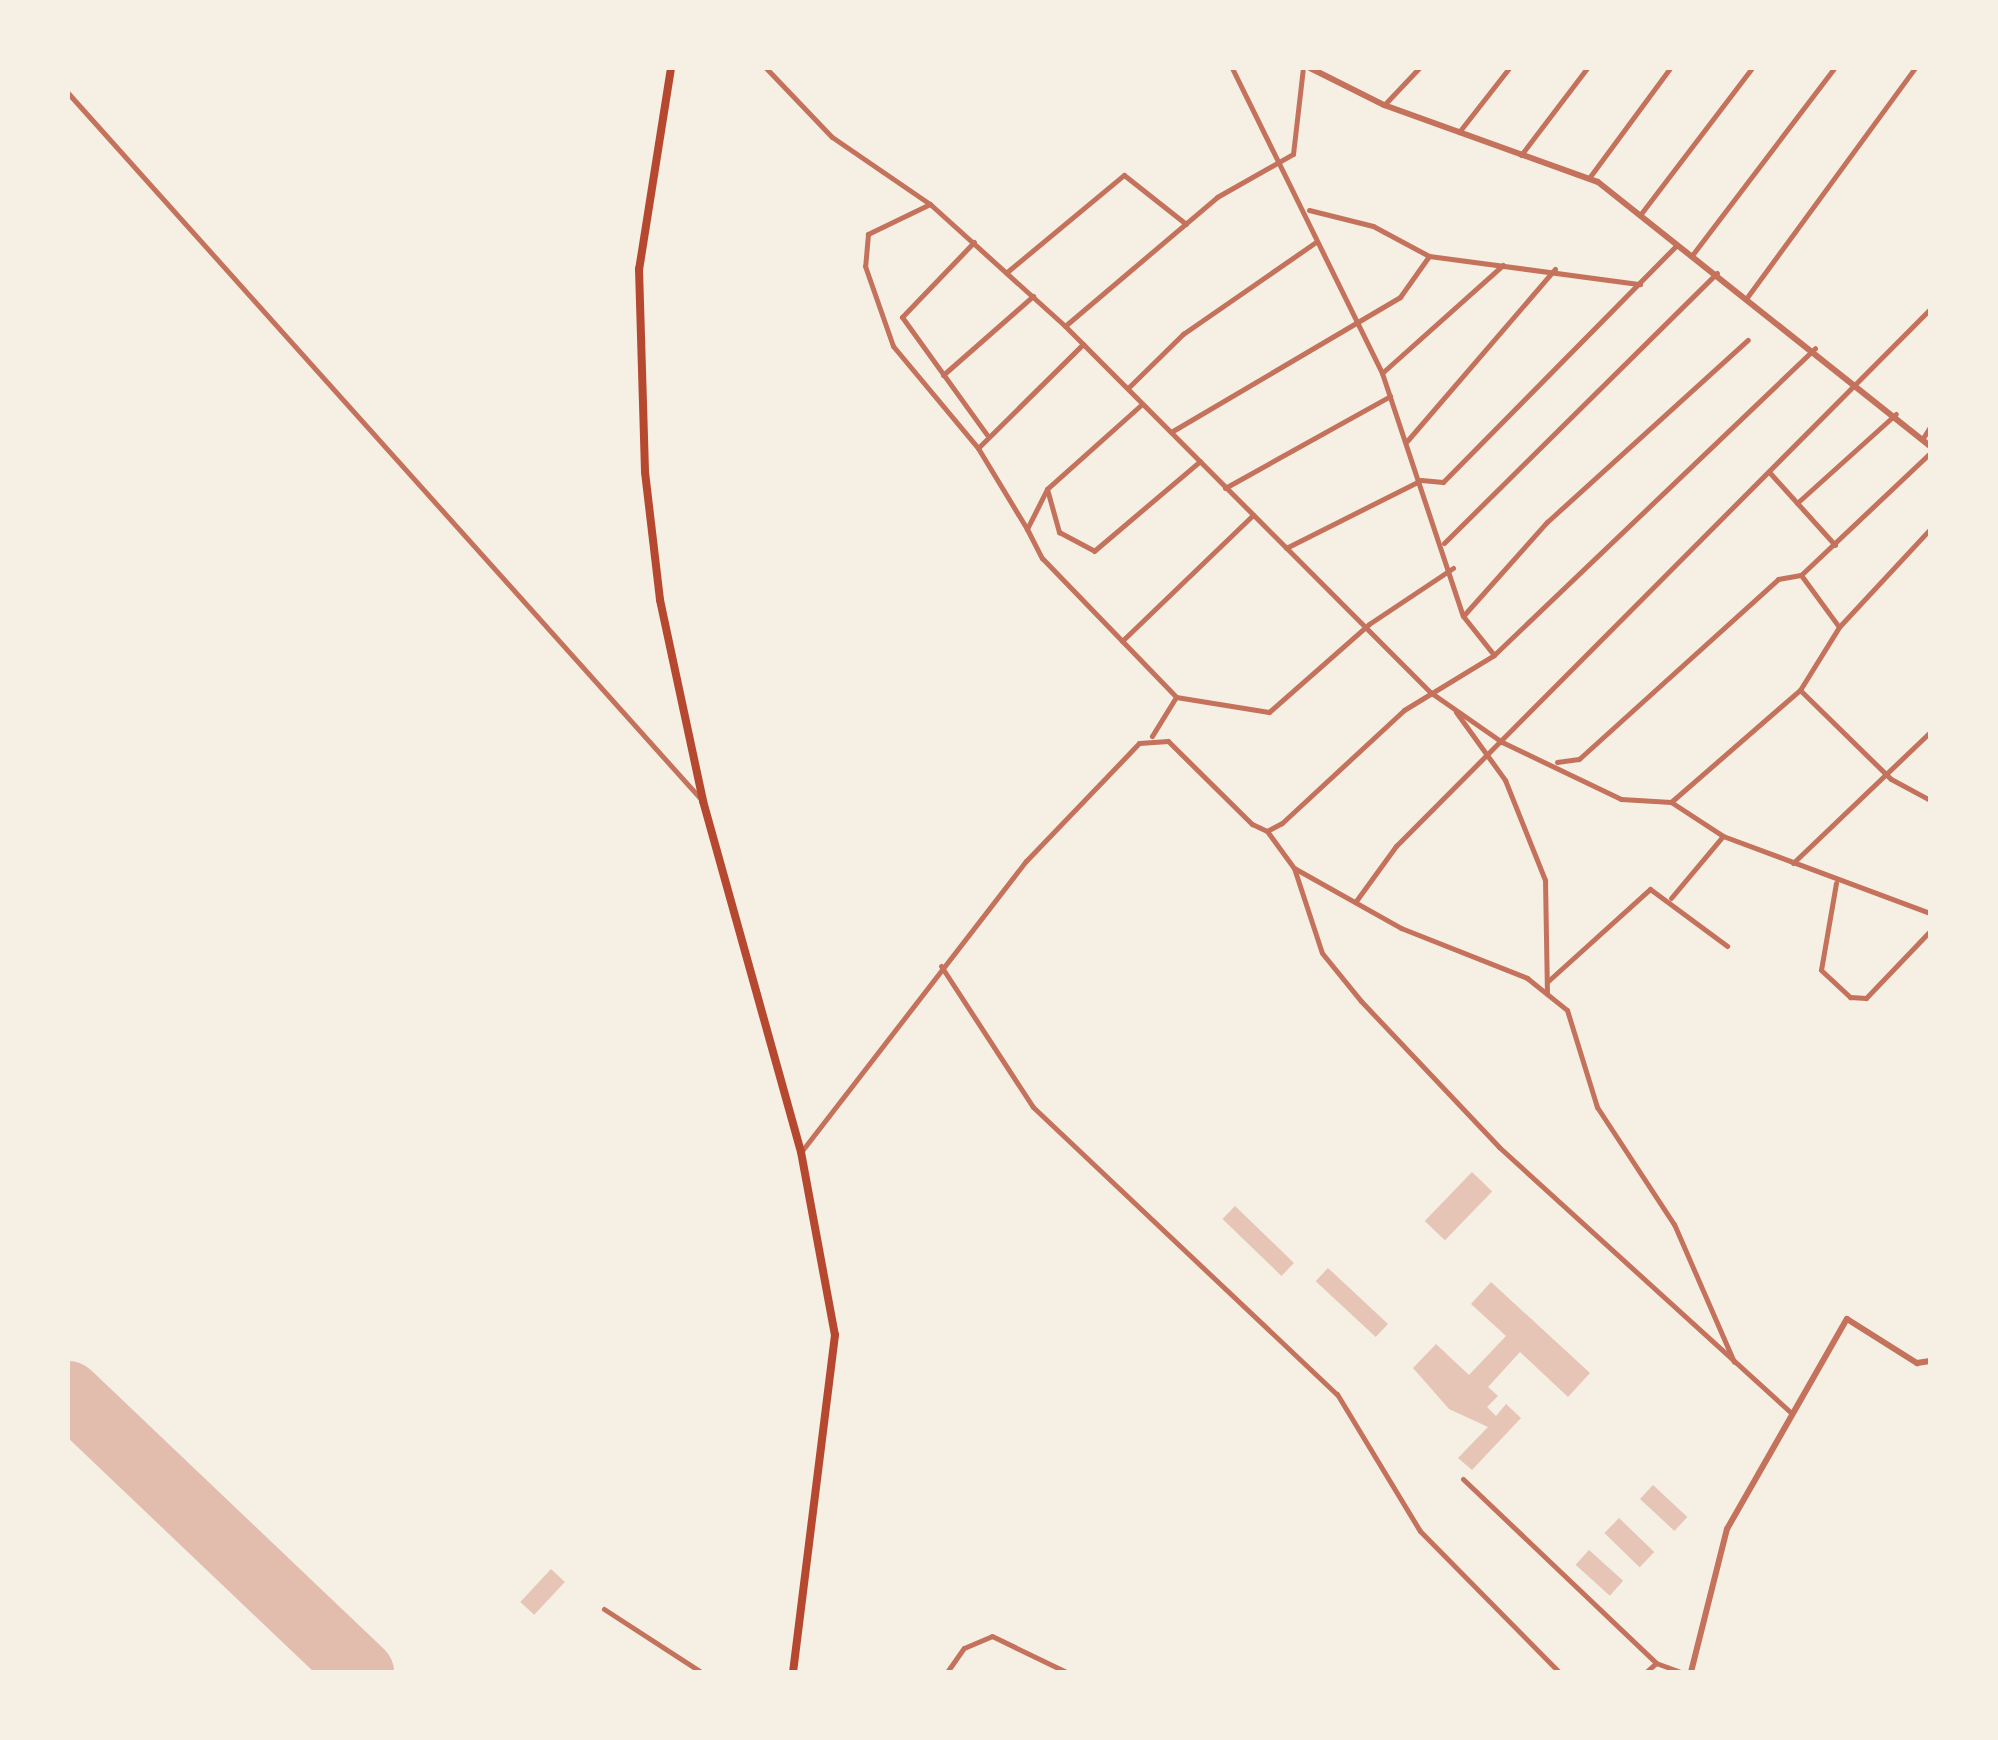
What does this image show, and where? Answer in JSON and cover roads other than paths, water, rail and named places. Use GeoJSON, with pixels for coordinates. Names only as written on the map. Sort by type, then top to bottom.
{"type":"FeatureCollection","features":[{"type":"Feature","properties":{"kind":"highway"},"geometry":{"type":"LineString","coordinates":[[671,68],[639,268],[638,362],[660,600],[703,801],[801,1152],[836,1335],[823,1482],[793,1672]]}},
{"type":"Feature","properties":{"kind":"street"},"geometry":{"type":"LineString","coordinates":[[766,68],[832,136],[930,204],[1065,326],[1286,548],[1370,624],[1430,692],[1502,742],[1554,763],[1621,799],[1671,802],[1723,836],[1836,883],[1930,912]]}},
{"type":"Feature","properties":{"kind":"street"},"geometry":{"type":"LineString","coordinates":[[1232,68],[1310,210],[1316,242],[1354,325],[1382,372],[1453,568],[1463,616],[1494,655]]}},
{"type":"Feature","properties":{"kind":"street"},"geometry":{"type":"LineString","coordinates":[[1065,326],[1186,224],[1284,161],[1299,141],[1306,68],[1384,105],[1589,179],[1858,380],[1923,438],[1930,449],[1801,576],[1778,580],[1579,758],[1554,763]]}},
{"type":"Feature","properties":{"kind":"street"},"geometry":{"type":"LineString","coordinates":[[1384,105],[1420,68]]}},
{"type":"Feature","properties":{"kind":"street"},"geometry":{"type":"LineString","coordinates":[[1459,132],[1509,68]]}},
{"type":"Feature","properties":{"kind":"street"},"geometry":{"type":"LineString","coordinates":[[1521,155],[1586,68]]}},
{"type":"Feature","properties":{"kind":"street"},"geometry":{"type":"LineString","coordinates":[[1589,179],[1670,68]]}},
{"type":"Feature","properties":{"kind":"street"},"geometry":{"type":"LineString","coordinates":[[1640,215],[1752,68]]}},
{"type":"Feature","properties":{"kind":"street"},"geometry":{"type":"LineString","coordinates":[[1692,254],[1834,68]]}},
{"type":"Feature","properties":{"kind":"street"},"geometry":{"type":"LineString","coordinates":[[1748,296],[1842,156],[1915,68]]}},
{"type":"Feature","properties":{"kind":"street"},"geometry":{"type":"LineString","coordinates":[[68,93],[703,801]]}},
{"type":"Feature","properties":{"kind":"street"},"geometry":{"type":"LineString","coordinates":[[1007,272],[1124,175],[1186,224]]}},
{"type":"Feature","properties":{"kind":"street"},"geometry":{"type":"LineString","coordinates":[[930,204],[868,234],[864,266],[893,346],[978,448],[1042,558],[1176,697],[1270,712],[1370,624],[1453,568]]}},
{"type":"Feature","properties":{"kind":"street"},"geometry":{"type":"LineString","coordinates":[[1310,210],[1373,226],[1429,256],[1555,269],[1640,284]]}},
{"type":"Feature","properties":{"kind":"street"},"geometry":{"type":"LineString","coordinates":[[974,242],[902,317],[987,435]]}},
{"type":"Feature","properties":{"kind":"street"},"geometry":{"type":"LineString","coordinates":[[1128,388],[1183,334],[1316,242]]}},
{"type":"Feature","properties":{"kind":"street"},"geometry":{"type":"LineString","coordinates":[[1286,548],[1421,480],[1443,482],[1678,243]]}},
{"type":"Feature","properties":{"kind":"street"},"geometry":{"type":"LineString","coordinates":[[1171,432],[1400,297],[1429,256]]}},
{"type":"Feature","properties":{"kind":"street"},"geometry":{"type":"LineString","coordinates":[[1382,372],[1503,264]]}},
{"type":"Feature","properties":{"kind":"street"},"geometry":{"type":"LineString","coordinates":[[1407,441],[1555,269]]}},
{"type":"Feature","properties":{"kind":"street"},"geometry":{"type":"LineString","coordinates":[[1444,542],[1718,273]]}},
{"type":"Feature","properties":{"kind":"street"},"geometry":{"type":"LineString","coordinates":[[943,374],[1033,296]]}},
{"type":"Feature","properties":{"kind":"street"},"geometry":{"type":"LineString","coordinates":[[1356,902],[1396,846],[1930,308]]}},
{"type":"Feature","properties":{"kind":"street"},"geometry":{"type":"LineString","coordinates":[[1463,616],[1547,522],[1748,340]]}},
{"type":"Feature","properties":{"kind":"street"},"geometry":{"type":"LineString","coordinates":[[978,448],[1083,344]]}},
{"type":"Feature","properties":{"kind":"street"},"geometry":{"type":"LineString","coordinates":[[1267,832],[1430,692],[1494,655],[1815,348]]}},
{"type":"Feature","properties":{"kind":"street"},"geometry":{"type":"LineString","coordinates":[[1225,488],[1390,396]]}},
{"type":"Feature","properties":{"kind":"street"},"geometry":{"type":"LineString","coordinates":[[1026,528],[1047,489],[1143,403]]}},
{"type":"Feature","properties":{"kind":"street"},"geometry":{"type":"LineString","coordinates":[[1797,504],[1896,414]]}},
{"type":"Feature","properties":{"kind":"street"},"geometry":{"type":"LineString","coordinates":[[1923,438],[1930,428]]}},
{"type":"Feature","properties":{"kind":"street"},"geometry":{"type":"LineString","coordinates":[[1047,489],[1059,532],[1094,551],[1200,461]]}},
{"type":"Feature","properties":{"kind":"street"},"geometry":{"type":"LineString","coordinates":[[1770,473],[1835,545]]}},
{"type":"Feature","properties":{"kind":"street"},"geometry":{"type":"LineString","coordinates":[[1122,640],[1253,515]]}},
{"type":"Feature","properties":{"kind":"street"},"geometry":{"type":"LineString","coordinates":[[1671,802],[1800,690],[1839,626],[1930,530]]}},
{"type":"Feature","properties":{"kind":"street"},"geometry":{"type":"LineString","coordinates":[[1801,576],[1839,626]]}},
{"type":"Feature","properties":{"kind":"street"},"geometry":{"type":"LineString","coordinates":[[1800,690],[1891,778],[1930,800]]}},
{"type":"Feature","properties":{"kind":"street"},"geometry":{"type":"LineString","coordinates":[[801,1152],[1026,860],[1152,736],[1176,697]]}},
{"type":"Feature","properties":{"kind":"street"},"geometry":{"type":"LineString","coordinates":[[1456,710],[1488,756],[1544,880],[1547,994]]}},
{"type":"Feature","properties":{"kind":"street"},"geometry":{"type":"LineString","coordinates":[[1793,863],[1891,778],[1930,732]]}},
{"type":"Feature","properties":{"kind":"street"},"geometry":{"type":"LineString","coordinates":[[1152,736],[1267,832],[1294,868],[1322,954],[1361,1001],[1499,1147],[1792,1414]]}},
{"type":"Feature","properties":{"kind":"street"},"geometry":{"type":"LineString","coordinates":[[1672,898],[1723,836]]}},
{"type":"Feature","properties":{"kind":"street"},"geometry":{"type":"LineString","coordinates":[[1294,868],[1547,994],[1566,1010],[1597,1106],[1674,1224],[1736,1366]]}},
{"type":"Feature","properties":{"kind":"street"},"geometry":{"type":"LineString","coordinates":[[1836,883],[1820,970],[1850,997],[1866,998],[1930,931]]}},
{"type":"Feature","properties":{"kind":"street"},"geometry":{"type":"LineString","coordinates":[[1547,982],[1640,893],[1672,898],[1727,946]]}},
{"type":"Feature","properties":{"kind":"street"},"geometry":{"type":"LineString","coordinates":[[941,966],[1034,1107],[1337,1394],[1420,1530],[1559,1672]]}},
{"type":"Feature","properties":{"kind":"street"},"geometry":{"type":"LineString","coordinates":[[1691,1672],[1728,1529],[1848,1318],[1917,1363],[1930,1360]]}},
{"type":"Feature","properties":{"kind":"street"},"geometry":{"type":"LineString","coordinates":[[1463,1479],[1656,1663],[1682,1672]]}},
{"type":"Feature","properties":{"kind":"street"},"geometry":{"type":"LineString","coordinates":[[604,1609],[701,1672]]}},
{"type":"Feature","properties":{"kind":"street"},"geometry":{"type":"LineString","coordinates":[[946,1672],[964,1648],[992,1636],[1066,1672]]}},
{"type":"Feature","properties":{"kind":"street"},"geometry":{"type":"LineString","coordinates":[[1646,1672],[1656,1663]]}}]}
